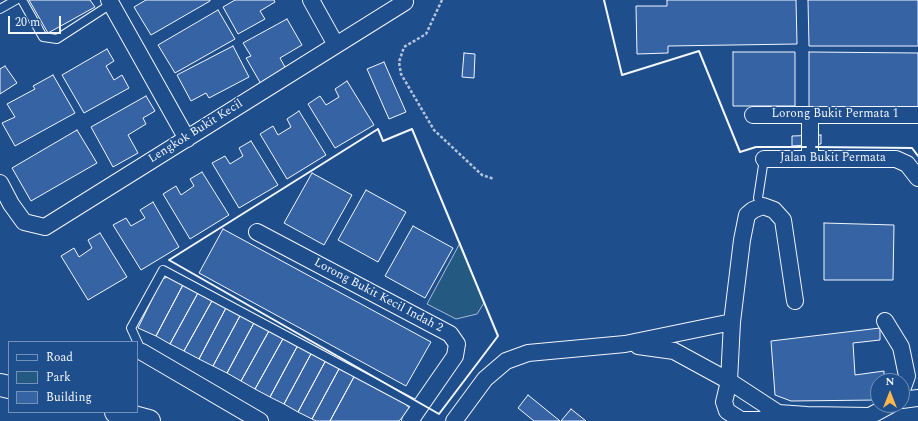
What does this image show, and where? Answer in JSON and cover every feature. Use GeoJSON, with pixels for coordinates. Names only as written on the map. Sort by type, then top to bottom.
{"type":"FeatureCollection","features":[{"type":"Feature","properties":{"kind":"main road"},"geometry":{"type":"LineString","coordinates":[[120,413],[149,421]]}},
{"type":"Feature","properties":{"kind":"street"},"geometry":{"type":"LineString","coordinates":[[311,0],[336,45]]}},
{"type":"Feature","properties":{"kind":"street"},"geometry":{"type":"LineString","coordinates":[[110,2],[186,139]]}},
{"type":"Feature","properties":{"kind":"street","name":"Lengkok Bukit Kecil"},"geometry":{"type":"LineString","coordinates":[[0,183],[11,204],[24,222],[45,227],[405,2]]}},
{"type":"Feature","properties":{"kind":"street","name":"Lorong Bukit Permata 1"},"geometry":{"type":"LineString","coordinates":[[753,115],[918,115]]}},
{"type":"Feature","properties":{"kind":"street"},"geometry":{"type":"LineString","coordinates":[[810,115],[810,159]]}},
{"type":"Feature","properties":{"kind":"street","name":"Jalan Bukit Permata"},"geometry":{"type":"LineString","coordinates":[[764,159],[896,159],[907,164],[918,178]]}},
{"type":"Feature","properties":{"kind":"street"},"geometry":{"type":"LineString","coordinates":[[794,301],[782,220],[774,210],[763,206],[753,210],[747,215],[742,240],[732,322],[729,381],[724,402],[727,411],[741,420],[762,420],[778,413],[870,416],[875,413]]}},
{"type":"Feature","properties":{"kind":"street","name":"Lorong Bukit Kecil Indah 2"},"geometry":{"type":"LineString","coordinates":[[257,232],[450,334],[457,344],[455,356],[410,421]]}},
{"type":"Feature","properties":{"kind":"street"},"geometry":{"type":"LineString","coordinates":[[885,321],[901,347],[906,373]]}},
{"type":"Feature","properties":{"kind":"street"},"geometry":{"type":"LineString","coordinates":[[454,421],[485,379],[506,361],[528,353],[625,344],[732,322]]}},
{"type":"Feature","properties":{"kind":"street"},"geometry":{"type":"LineString","coordinates":[[625,344],[674,350],[729,381],[778,413]]}},
{"type":"Feature","properties":{"kind":"street"},"geometry":{"type":"LineString","coordinates":[[142,352],[260,421]]}},
{"type":"Feature","properties":{"kind":"lane"},"geometry":{"type":"LineString","coordinates":[[0,9],[16,0]]}},
{"type":"Feature","properties":{"kind":"lane"},"geometry":{"type":"LineString","coordinates":[[22,0],[43,37],[57,39],[110,2]]}},
{"type":"Feature","properties":{"kind":"lane"},"geometry":{"type":"LineString","coordinates":[[763,206],[758,198],[764,159]]}},
{"type":"Feature","properties":{"kind":"lane"},"geometry":{"type":"LineString","coordinates":[[137,341],[131,328],[163,270],[420,407]]}},
{"type":"Feature","properties":{"kind":"lane"},"geometry":{"type":"LineString","coordinates":[[138,343],[142,352]]}},
{"type":"Feature","properties":{"kind":"path"},"geometry":{"type":"LineString","coordinates":[[442,0],[426,34],[404,47],[399,62],[401,74],[434,130],[482,175],[494,179]]}},
{"type":"Feature","properties":{"kind":"green space"},"geometry":{"type":"Polygon","coordinates":[[[460,243],[484,303],[477,314],[456,319],[427,304],[460,243]]]}},
{"type":"Feature","properties":{"kind":"building"},"geometry":{"type":"Polygon","coordinates":[[[29,0],[90,0],[95,7],[48,33],[29,0]]]}},
{"type":"Feature","properties":{"kind":"building"},"geometry":{"type":"Polygon","coordinates":[[[146,0],[210,1],[151,35],[134,7],[146,0]]]}},
{"type":"Feature","properties":{"kind":"building"},"geometry":{"type":"Polygon","coordinates":[[[235,0],[274,0],[275,2],[260,11],[265,19],[238,34],[223,7],[235,0]]]}},
{"type":"Feature","properties":{"kind":"building"},"geometry":{"type":"Polygon","coordinates":[[[667,0],[796,0],[797,44],[668,46],[668,53],[637,54],[636,6],[667,6],[667,0]]]}},
{"type":"Feature","properties":{"kind":"building"},"geometry":{"type":"Polygon","coordinates":[[[808,0],[918,0],[918,46],[809,46],[808,0]]]}},
{"type":"Feature","properties":{"kind":"building"},"geometry":{"type":"Polygon","coordinates":[[[218,10],[235,39],[175,73],[158,45],[218,10]]]}},
{"type":"Feature","properties":{"kind":"building"},"geometry":{"type":"Polygon","coordinates":[[[287,19],[302,45],[280,58],[286,69],[261,84],[246,58],[251,56],[243,43],[287,19]]]}},
{"type":"Feature","properties":{"kind":"building"},"geometry":{"type":"Polygon","coordinates":[[[233,46],[249,77],[209,98],[206,93],[191,101],[177,75],[233,46]]]}},
{"type":"Feature","properties":{"kind":"building"},"geometry":{"type":"Polygon","coordinates":[[[107,49],[114,61],[106,66],[114,80],[122,75],[129,88],[84,113],[62,75],[107,49]]]}},
{"type":"Feature","properties":{"kind":"building"},"geometry":{"type":"Polygon","coordinates":[[[733,52],[795,52],[795,106],[733,106],[733,52]]]}},
{"type":"Feature","properties":{"kind":"building"},"geometry":{"type":"Polygon","coordinates":[[[809,52],[918,53],[918,107],[809,108],[809,52]]]}},
{"type":"Feature","properties":{"kind":"building"},"geometry":{"type":"Polygon","coordinates":[[[464,53],[475,54],[474,78],[462,77],[464,53]]]}},
{"type":"Feature","properties":{"kind":"building"},"geometry":{"type":"Polygon","coordinates":[[[384,62],[406,112],[389,119],[367,69],[384,62]]]}},
{"type":"Feature","properties":{"kind":"building"},"geometry":{"type":"Polygon","coordinates":[[[5,66],[17,83],[0,94],[0,69],[5,66]]]}},
{"type":"Feature","properties":{"kind":"building"},"geometry":{"type":"Polygon","coordinates":[[[53,75],[75,113],[15,146],[2,123],[15,117],[7,104],[35,89],[33,86],[53,75]]]}},
{"type":"Feature","properties":{"kind":"building"},"geometry":{"type":"Polygon","coordinates":[[[347,81],[374,125],[335,148],[308,104],[320,96],[326,105],[339,97],[335,89],[347,81]]]}},
{"type":"Feature","properties":{"kind":"building"},"geometry":{"type":"Polygon","coordinates":[[[146,96],[155,111],[143,118],[146,124],[128,135],[138,153],[113,167],[91,127],[146,96]]]}},
{"type":"Feature","properties":{"kind":"building"},"geometry":{"type":"Polygon","coordinates":[[[299,111],[326,155],[287,179],[260,134],[273,126],[278,135],[291,127],[287,119],[299,111]]]}},
{"type":"Feature","properties":{"kind":"building"},"geometry":{"type":"Polygon","coordinates":[[[77,130],[97,163],[31,201],[12,168],[77,130]]]}},
{"type":"Feature","properties":{"kind":"building"},"geometry":{"type":"Polygon","coordinates":[[[821,135],[821,144],[792,146],[792,136],[821,135]]]}},
{"type":"Feature","properties":{"kind":"building"},"geometry":{"type":"Polygon","coordinates":[[[251,141],[278,185],[239,208],[212,163],[225,156],[230,164],[243,156],[239,148],[251,141]]]}},
{"type":"Feature","properties":{"kind":"building"},"geometry":{"type":"Polygon","coordinates":[[[202,172],[229,215],[190,239],[163,194],[176,186],[181,195],[194,186],[190,179],[202,172]]]}},
{"type":"Feature","properties":{"kind":"building"},"geometry":{"type":"Polygon","coordinates":[[[312,173],[352,195],[324,245],[284,223],[312,173]]]}},
{"type":"Feature","properties":{"kind":"building"},"geometry":{"type":"Polygon","coordinates":[[[366,190],[406,212],[378,262],[338,240],[366,190]]]}},
{"type":"Feature","properties":{"kind":"building"},"geometry":{"type":"Polygon","coordinates":[[[153,202],[179,247],[141,270],[113,225],[126,218],[131,226],[145,218],[140,210],[153,202]]]}},
{"type":"Feature","properties":{"kind":"building"},"geometry":{"type":"Polygon","coordinates":[[[824,223],[894,225],[893,280],[824,280],[824,223]]]}},
{"type":"Feature","properties":{"kind":"building"},"geometry":{"type":"Polygon","coordinates":[[[413,226],[453,248],[425,298],[385,276],[413,226]]]}},
{"type":"Feature","properties":{"kind":"building"},"geometry":{"type":"Polygon","coordinates":[[[223,229],[431,342],[406,386],[199,273],[223,229]]]}},
{"type":"Feature","properties":{"kind":"building"},"geometry":{"type":"Polygon","coordinates":[[[100,233],[127,277],[88,300],[61,256],[74,248],[79,257],[92,248],[88,240],[100,233]]]}},
{"type":"Feature","properties":{"kind":"building"},"geometry":{"type":"Polygon","coordinates":[[[171,276],[184,283],[156,336],[138,328],[162,279],[171,276]]]}},
{"type":"Feature","properties":{"kind":"building"},"geometry":{"type":"Polygon","coordinates":[[[184,283],[199,291],[170,344],[156,336],[184,283]]]}},
{"type":"Feature","properties":{"kind":"building"},"geometry":{"type":"Polygon","coordinates":[[[199,291],[213,299],[184,351],[170,344],[199,291]]]}},
{"type":"Feature","properties":{"kind":"building"},"geometry":{"type":"Polygon","coordinates":[[[213,299],[227,306],[199,359],[184,351],[213,299]]]}},
{"type":"Feature","properties":{"kind":"building"},"geometry":{"type":"Polygon","coordinates":[[[227,306],[241,314],[213,366],[199,359],[227,306]]]}},
{"type":"Feature","properties":{"kind":"building"},"geometry":{"type":"Polygon","coordinates":[[[241,314],[255,321],[227,373],[213,366],[241,314]]]}},
{"type":"Feature","properties":{"kind":"building"},"geometry":{"type":"Polygon","coordinates":[[[255,321],[270,329],[241,381],[227,373],[255,321]]]}},
{"type":"Feature","properties":{"kind":"building"},"geometry":{"type":"Polygon","coordinates":[[[880,328],[880,340],[853,343],[855,375],[884,371],[884,373],[870,373],[870,400],[791,401],[775,395],[771,341],[880,328]]]}},
{"type":"Feature","properties":{"kind":"building"},"geometry":{"type":"Polygon","coordinates":[[[270,329],[284,337],[255,389],[241,381],[270,329]]]}},
{"type":"Feature","properties":{"kind":"building"},"geometry":{"type":"Polygon","coordinates":[[[284,337],[298,345],[270,397],[255,389],[284,337]]]}},
{"type":"Feature","properties":{"kind":"building"},"geometry":{"type":"Polygon","coordinates":[[[298,345],[312,352],[284,404],[270,397],[298,345]]]}},
{"type":"Feature","properties":{"kind":"building"},"geometry":{"type":"Polygon","coordinates":[[[312,352],[326,360],[298,412],[284,404],[312,352]]]}},
{"type":"Feature","properties":{"kind":"building"},"geometry":{"type":"Polygon","coordinates":[[[326,360],[340,367],[312,419],[298,412],[326,360]]]}},
{"type":"Feature","properties":{"kind":"building"},"geometry":{"type":"Polygon","coordinates":[[[340,367],[355,375],[330,421],[316,421],[312,419],[340,367]]]}},
{"type":"Feature","properties":{"kind":"building"},"geometry":{"type":"Polygon","coordinates":[[[355,375],[402,400],[410,409],[399,421],[330,421],[355,375]]]}},
{"type":"Feature","properties":{"kind":"building"},"geometry":{"type":"Polygon","coordinates":[[[528,395],[560,421],[534,421],[518,408],[528,395]]]}},
{"type":"Feature","properties":{"kind":"building"},"geometry":{"type":"Polygon","coordinates":[[[571,409],[586,421],[561,421],[571,409]]]}},
{"type":"Feature","properties":{"kind":"wall"},"geometry":{"type":"LineString","coordinates":[[604,0],[622,75],[699,51],[740,152],[756,147],[806,147]]}},
{"type":"Feature","properties":{"kind":"wall"},"geometry":{"type":"LineString","coordinates":[[378,129],[383,141],[412,129],[498,336],[439,414],[169,260],[378,129]]}},
{"type":"Feature","properties":{"kind":"wall"},"geometry":{"type":"LineString","coordinates":[[816,147],[912,148],[918,156]]}}]}
